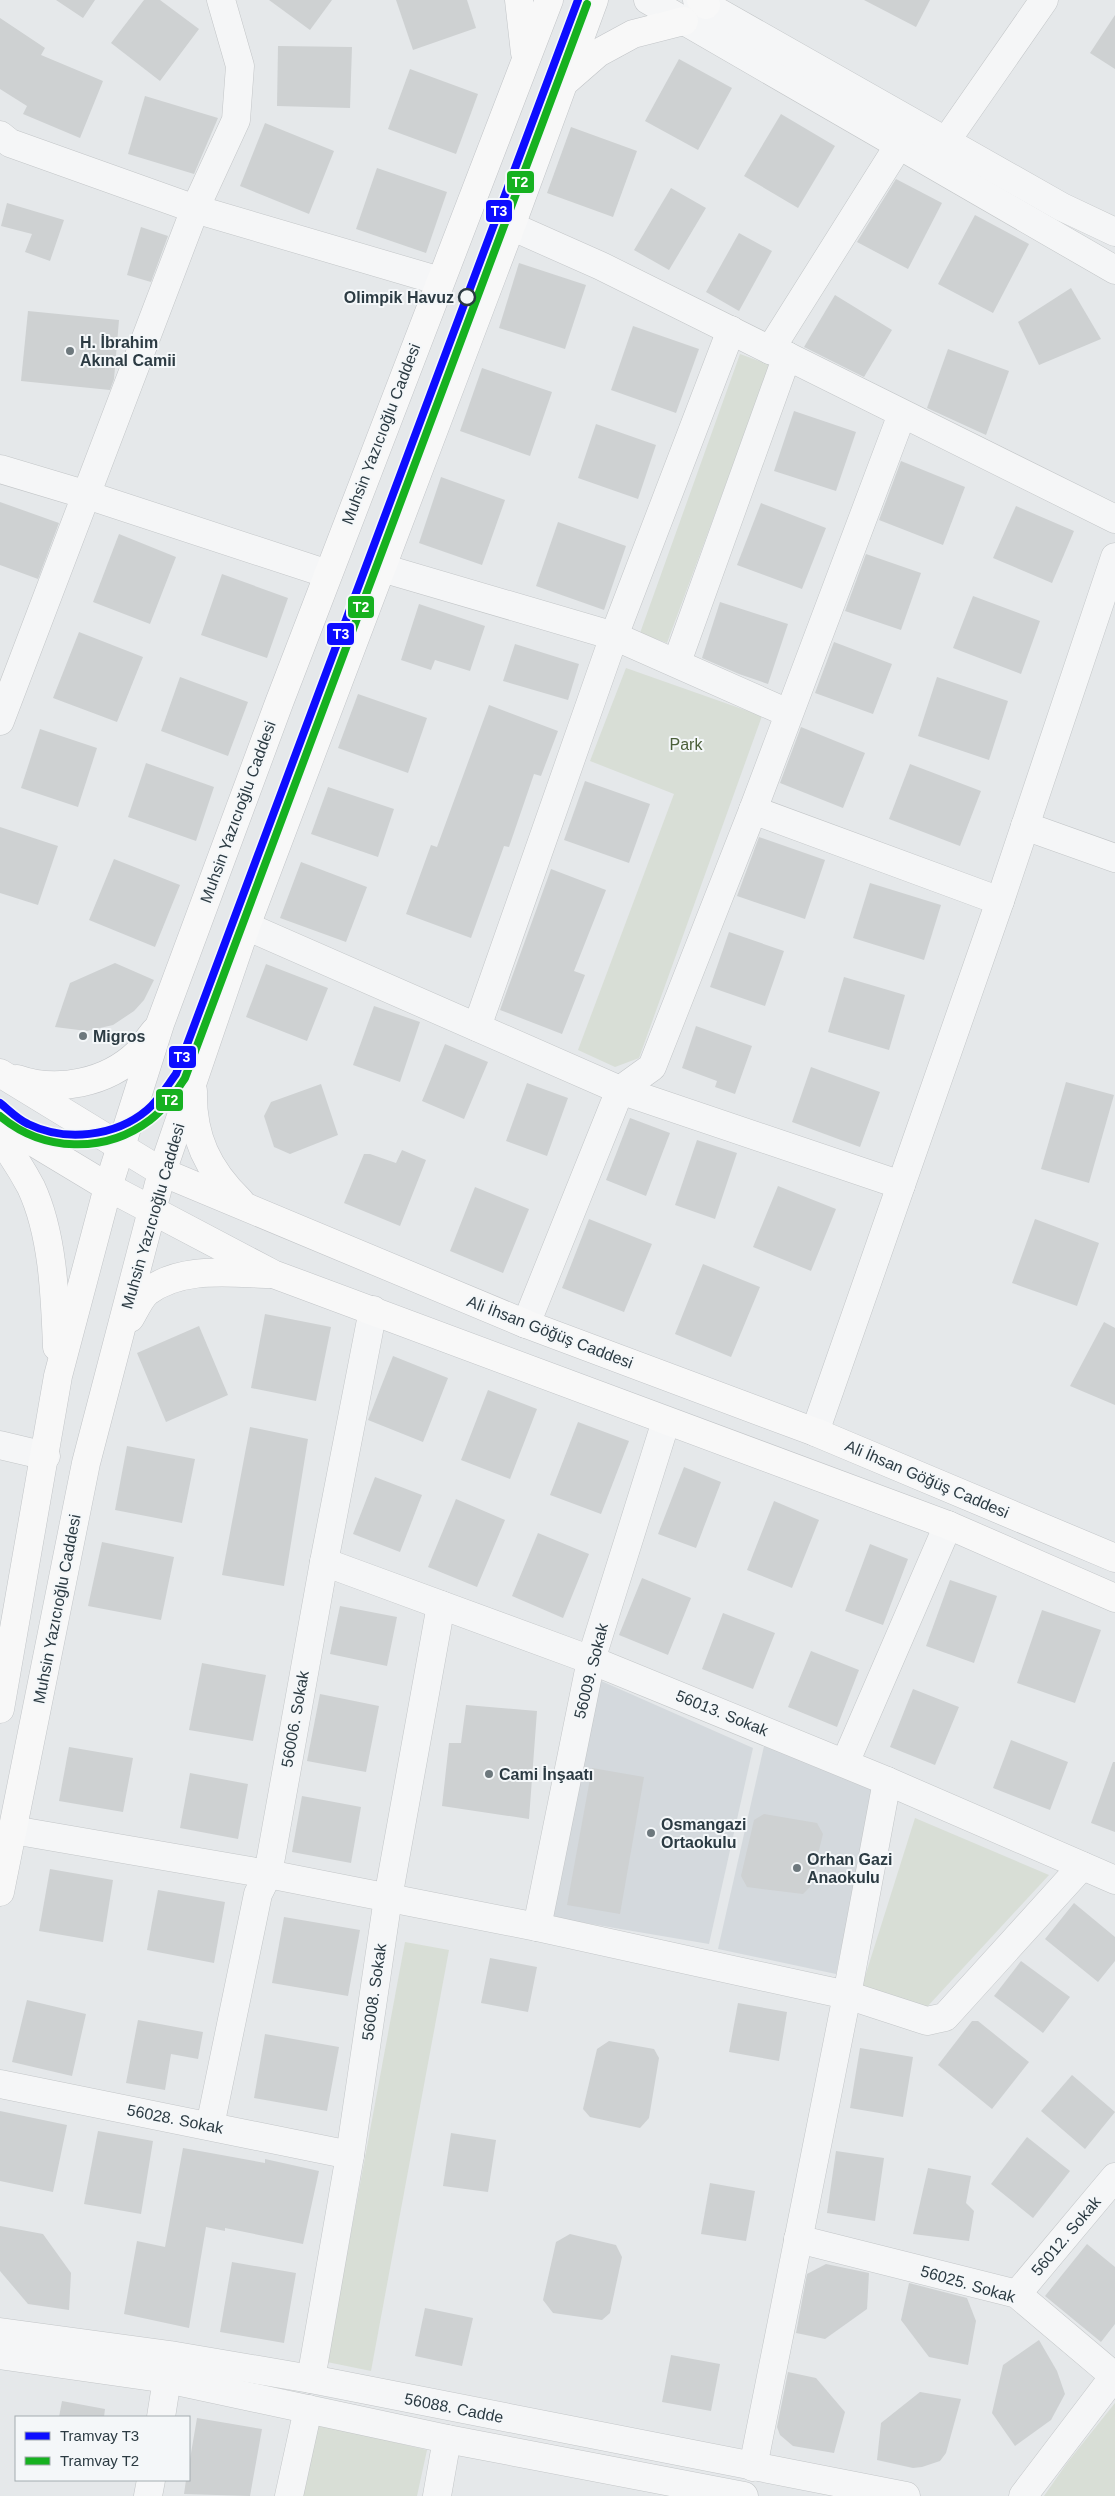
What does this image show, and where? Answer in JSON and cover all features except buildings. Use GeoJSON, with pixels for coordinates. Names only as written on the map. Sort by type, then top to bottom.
{"type":"FeatureCollection","features":[{"type":"Feature","properties":{"kind":"main road"},"geometry":{"type":"LineString","coordinates":[[519,0],[525,58]]}},
{"type":"Feature","properties":{"kind":"main road","name":"Muhsin Yazıcıoğlu Caddesi"},"geometry":{"type":"LineString","coordinates":[[0,1708],[46,1456],[58,1376],[108,1187],[160,1024],[328,574],[525,58],[549,0]]}},
{"type":"Feature","properties":{"kind":"main road","name":"Muhsin Yazıcıoğlu Caddesi"},"geometry":{"type":"LineString","coordinates":[[0,1892],[86,1463],[162,1172],[246,926],[511,226],[594,0]]}},
{"type":"Feature","properties":{"kind":"main road"},"geometry":{"type":"LineString","coordinates":[[564,83],[598,53],[634,34],[697,6]]}},
{"type":"Feature","properties":{"kind":"main road"},"geometry":{"type":"LineString","coordinates":[[0,1073],[33,1084],[61,1085],[70,1085],[106,1075],[137,1053],[160,1024]]}},
{"type":"Feature","properties":{"kind":"main road","name":"Ali İhsan Göğüş Caddesi"},"geometry":{"type":"LineString","coordinates":[[0,1073],[162,1172],[526,1324],[815,1432],[1115,1558]]}},
{"type":"Feature","properties":{"kind":"main road"},"geometry":{"type":"LineString","coordinates":[[194,1075],[192,1113],[202,1150],[221,1183],[249,1209]]}},
{"type":"Feature","properties":{"kind":"main road"},"geometry":{"type":"LineString","coordinates":[[0,1122],[108,1187],[273,1274],[948,1525],[1115,1598]]}},
{"type":"Feature","properties":{"kind":"main road"},"geometry":{"type":"LineString","coordinates":[[0,1138],[31,1188],[48,1239],[56,1302],[58,1376]]}},
{"type":"Feature","properties":{"kind":"main road"},"geometry":{"type":"LineString","coordinates":[[120,1332],[146,1293],[175,1277],[209,1273],[273,1274]]}},
{"type":"Feature","properties":{"kind":"street"},"geometry":{"type":"LineString","coordinates":[[0,721],[194,209],[236,120],[240,66],[221,0]]}},
{"type":"Feature","properties":{"kind":"street"},"geometry":{"type":"LineString","coordinates":[[648,0],[697,6],[946,141],[1062,207],[1115,232]]}},
{"type":"Feature","properties":{"kind":"street"},"geometry":{"type":"LineString","coordinates":[[946,141],[1044,0]]}},
{"type":"Feature","properties":{"kind":"street"},"geometry":{"type":"LineString","coordinates":[[697,6],[899,145],[1115,270]]}},
{"type":"Feature","properties":{"kind":"street"},"geometry":{"type":"LineString","coordinates":[[3,145],[194,209],[440,281]]}},
{"type":"Feature","properties":{"kind":"street"},"geometry":{"type":"LineString","coordinates":[[677,662],[779,353],[899,145]]}},
{"type":"Feature","properties":{"kind":"street"},"geometry":{"type":"LineString","coordinates":[[511,226],[601,266],[1115,519]]}},
{"type":"Feature","properties":{"kind":"street"},"geometry":{"type":"LineString","coordinates":[[477,1027],[614,636],[730,330]]}},
{"type":"Feature","properties":{"kind":"street"},"geometry":{"type":"LineString","coordinates":[[526,1324],[620,1090],[652,1067],[753,810],[902,414]]}},
{"type":"Feature","properties":{"kind":"street"},"geometry":{"type":"LineString","coordinates":[[0,469],[87,495],[328,574]]}},
{"type":"Feature","properties":{"kind":"street"},"geometry":{"type":"LineString","coordinates":[[815,1432],[1000,900],[1115,557]]}},
{"type":"Feature","properties":{"kind":"street"},"geometry":{"type":"LineString","coordinates":[[382,568],[614,636],[677,662],[788,713]]}},
{"type":"Feature","properties":{"kind":"street"},"geometry":{"type":"LineString","coordinates":[[753,810],[1000,900]]}},
{"type":"Feature","properties":{"kind":"street"},"geometry":{"type":"LineString","coordinates":[[1025,826],[1115,858]]}},
{"type":"Feature","properties":{"kind":"street"},"geometry":{"type":"LineString","coordinates":[[246,926],[620,1090],[901,1185]]}},
{"type":"Feature","properties":{"kind":"street","name":"56006. Sokak"},"geometry":{"type":"LineString","coordinates":[[210,2126],[258,1894],[268,1874],[324,1562],[373,1310]]}},
{"type":"Feature","properties":{"kind":"street","name":"56009. Sokak"},"geometry":{"type":"LineString","coordinates":[[537,1927],[590,1660],[666,1420]]}},
{"type":"Feature","properties":{"kind":"street"},"geometry":{"type":"LineString","coordinates":[[0,1445],[46,1456]]}},
{"type":"Feature","properties":{"kind":"street"},"geometry":{"type":"LineString","coordinates":[[845,1763],[948,1525]]}},
{"type":"Feature","properties":{"kind":"street","name":"56013. Sokak"},"geometry":{"type":"LineString","coordinates":[[324,1562],[590,1660],[887,1780],[1115,1880]]}},
{"type":"Feature","properties":{"kind":"street","name":"56008. Sokak"},"geometry":{"type":"LineString","coordinates":[[311,2379],[350,2155],[388,1898],[441,1605]]}},
{"type":"Feature","properties":{"kind":"street"},"geometry":{"type":"LineString","coordinates":[[753,2467],[847,1995],[887,1780]]}},
{"type":"Feature","properties":{"kind":"street"},"geometry":{"type":"LineString","coordinates":[[13,1830],[268,1874],[537,1927],[847,1995],[926,2021],[945,2017],[1082,1866]]}},
{"type":"Feature","properties":{"kind":"street","name":"56028. Sokak"},"geometry":{"type":"LineString","coordinates":[[0,2084],[350,2155]]}},
{"type":"Feature","properties":{"kind":"street","name":"56012. Sokak"},"geometry":{"type":"LineString","coordinates":[[1016,2294],[1115,2177]]}},
{"type":"Feature","properties":{"kind":"street","name":"56025. Sokak"},"geometry":{"type":"LineString","coordinates":[[798,2239],[1016,2294],[1115,2376]]}},
{"type":"Feature","properties":{"kind":"street","name":"56088. Cadde"},"geometry":{"type":"LineString","coordinates":[[0,2332],[170,2355],[311,2379],[906,2496]]}},
{"type":"Feature","properties":{"kind":"street","name":"56088. Cadde"},"geometry":{"type":"LineString","coordinates":[[0,2355],[167,2379],[447,2439],[744,2496]]}},
{"type":"Feature","properties":{"kind":"street"},"geometry":{"type":"LineString","coordinates":[[1023,2496],[1115,2376]]}},
{"type":"Feature","properties":{"kind":"street"},"geometry":{"type":"LineString","coordinates":[[161,2416],[167,2379]]}},
{"type":"Feature","properties":{"kind":"street"},"geometry":{"type":"LineString","coordinates":[[289,2496],[308,2409]]}},
{"type":"Feature","properties":{"kind":"street"},"geometry":{"type":"LineString","coordinates":[[437,2496],[447,2439]]}},
{"type":"Feature","properties":{"kind":"street"},"geometry":{"type":"LineString","coordinates":[[148,2496],[150,2481]]}},
{"type":"Feature","properties":{"kind":"shaded area","name":"Osmangazi Ortaokulu"},"geometry":{"type":"Polygon","coordinates":[[[599,1680],[753,1748],[709,1944],[550,1917],[599,1680]]]}},
{"type":"Feature","properties":{"kind":"shaded area","name":"Orhan Gazi Anaokulu"},"geometry":{"type":"Polygon","coordinates":[[[764,1746],[874,1788],[836,1974],[718,1949],[764,1746]]]}},
{"type":"Feature","properties":{"kind":"green space"},"geometry":{"type":"Polygon","coordinates":[[[740,354],[770,365],[667,643],[640,633],[740,354]]]}},
{"type":"Feature","properties":{"kind":"green space","name":"Park"},"geometry":{"type":"Polygon","coordinates":[[[626,668],[762,716],[639,1058],[615,1067],[578,1050],[674,794],[590,761],[626,668]]]}},
{"type":"Feature","properties":{"kind":"green space"},"geometry":{"type":"Polygon","coordinates":[[[915,1818],[1049,1875],[927,2007],[862,1986],[915,1818]]]}},
{"type":"Feature","properties":{"kind":"green space"},"geometry":{"type":"Polygon","coordinates":[[[405,1942],[449,1950],[371,2371],[327,2362],[405,1942]]]}},
{"type":"Feature","properties":{"kind":"green space"},"geometry":{"type":"Polygon","coordinates":[[[1115,2403],[1115,2496],[1044,2496],[1067,2463],[1115,2403]]]}},
{"type":"Feature","properties":{"kind":"green space"},"geometry":{"type":"Polygon","coordinates":[[[317,2424],[427,2450],[417,2496],[301,2496],[317,2424]]]}},
{"type":"Feature","properties":{"kind":"tram line","name":"T3"},"geometry":{"type":"LineString","coordinates":[[0,1103],[20,1120],[42,1130],[73,1135],[89,1134],[105,1131],[134,1119],[155,1102],[176,1074],[578,0]]}},
{"type":"Feature","properties":{"kind":"tram line","name":"T2"},"geometry":{"type":"LineString","coordinates":[[0,1116],[17,1128],[35,1137],[54,1142],[74,1144],[114,1139],[132,1131],[155,1116],[165,1106],[185,1078],[587,4]]}},
{"type":"Feature","properties":{"kind":"place","name":"Olimpik Havuz"},"geometry":{"type":"Point","coordinates":[467,297]}},
{"type":"Feature","properties":{"kind":"place","name":"H. İbrahim Akınal Camii"},"geometry":{"type":"Point","coordinates":[70,351]}},
{"type":"Feature","properties":{"kind":"place","name":"Migros"},"geometry":{"type":"Point","coordinates":[83,1036]}},
{"type":"Feature","properties":{"kind":"place","name":"Cami İnşaatı"},"geometry":{"type":"Point","coordinates":[489,1774]}},
{"type":"Feature","properties":{"kind":"place","name":"Osmangazi Ortaokulu"},"geometry":{"type":"Point","coordinates":[651,1833]}},
{"type":"Feature","properties":{"kind":"place","name":"Orhan Gazi Anaokulu"},"geometry":{"type":"Point","coordinates":[797,1868]}}]}
